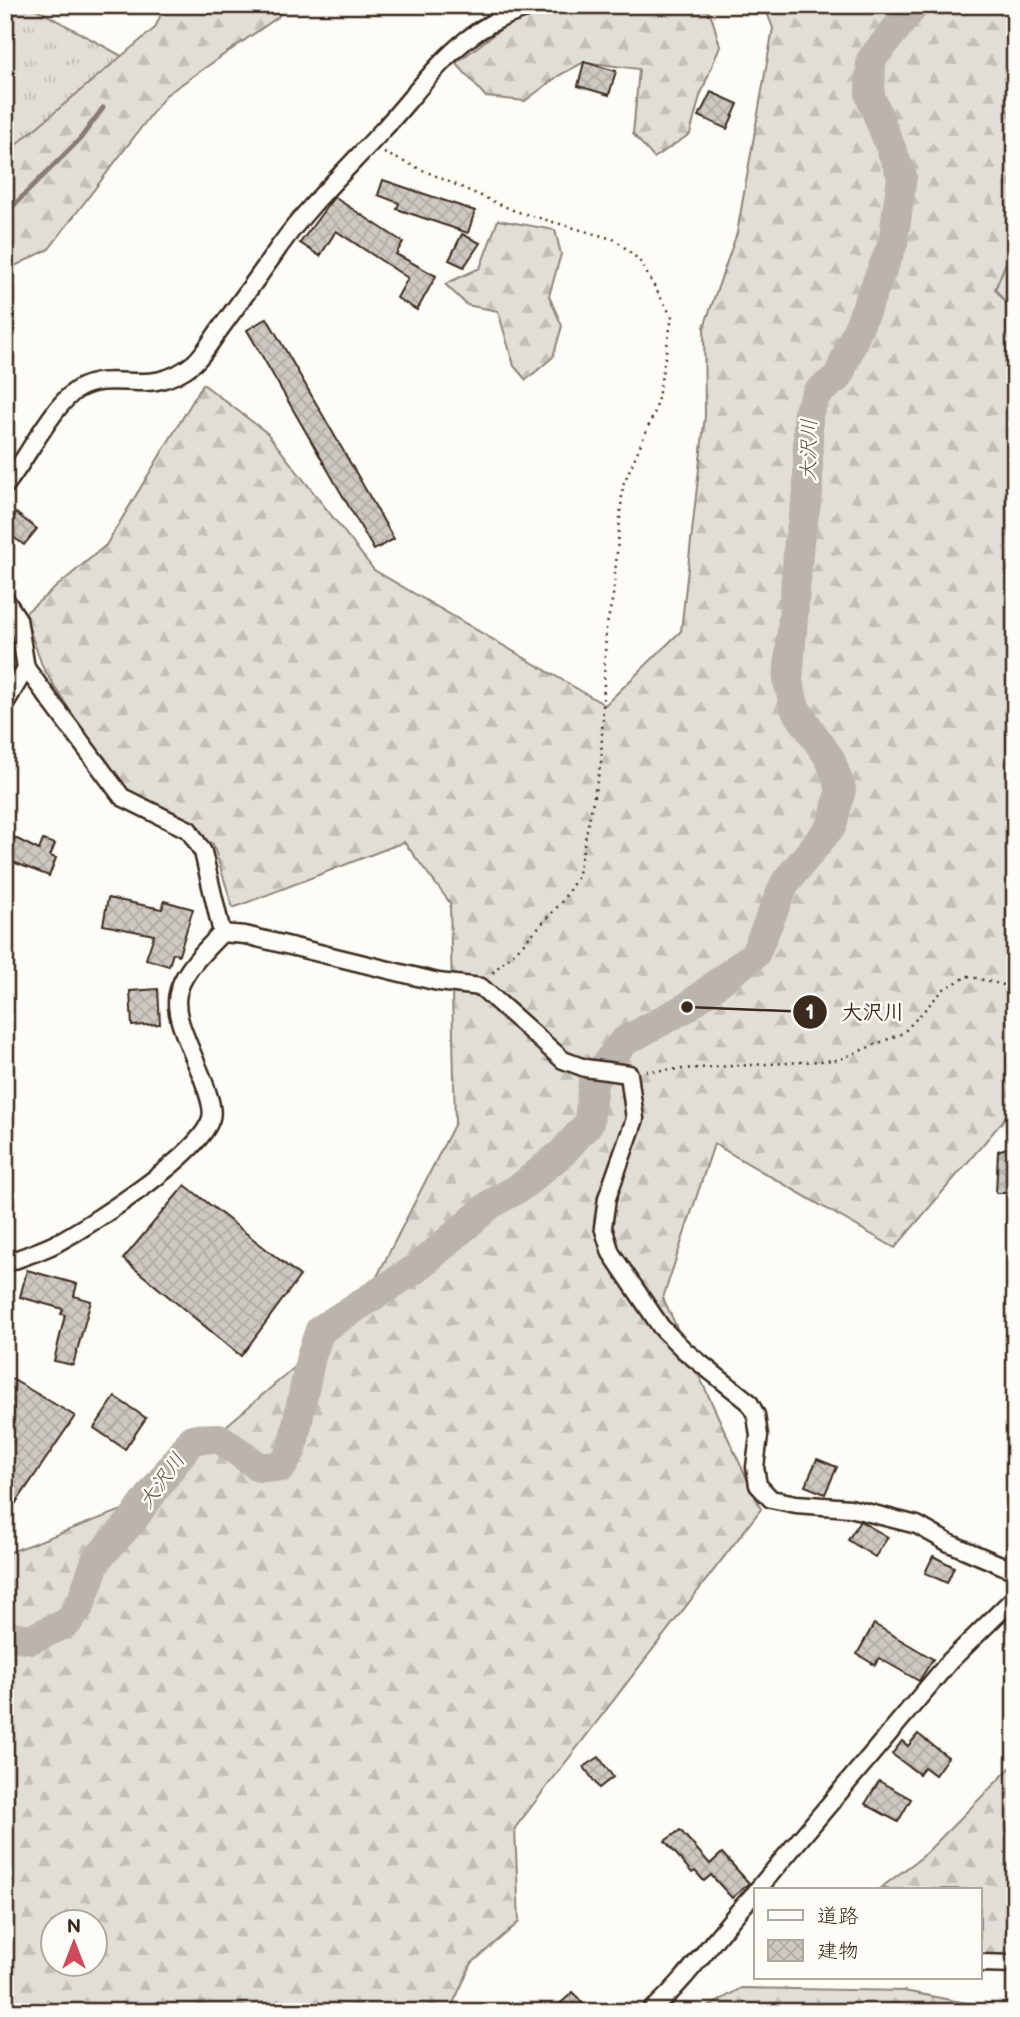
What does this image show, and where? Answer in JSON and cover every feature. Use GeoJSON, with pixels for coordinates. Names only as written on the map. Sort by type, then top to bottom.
{"type":"FeatureCollection","features":[{"type":"Feature","properties":{"kind":"street"},"geometry":{"type":"LineString","coordinates":[[5,486],[51,418],[78,389],[107,382],[148,384],[168,380],[196,362],[301,216],[368,146],[443,59],[474,33],[523,9],[544,5]]}},
{"type":"Feature","properties":{"kind":"street"},"geometry":{"type":"LineString","coordinates":[[5,599],[18,619],[26,668],[122,797],[189,830],[203,852],[222,933]]}},
{"type":"Feature","properties":{"kind":"street"},"geometry":{"type":"LineString","coordinates":[[5,704],[26,668]]}},
{"type":"Feature","properties":{"kind":"street"},"geometry":{"type":"LineString","coordinates":[[5,1264],[54,1244],[144,1186],[200,1139],[212,1117],[208,1095],[176,1011],[177,990],[192,963],[222,933],[246,935],[438,982],[481,987],[563,1060],[585,1068],[629,1074],[635,1119],[607,1198],[603,1227],[611,1253],[661,1327],[685,1351],[749,1402],[756,1415],[759,1436],[755,1467],[758,1485],[771,1499],[796,1504],[850,1508],[917,1525],[948,1543],[1015,1571]]}},
{"type":"Feature","properties":{"kind":"street"},"geometry":{"type":"LineString","coordinates":[[765,1888],[950,1661],[1015,1597]]}},
{"type":"Feature","properties":{"kind":"street"},"geometry":{"type":"LineString","coordinates":[[650,2012],[664,2005],[726,1923],[754,1898]]}},
{"type":"Feature","properties":{"kind":"street"},"geometry":{"type":"LineString","coordinates":[[982,1963],[1015,1964]]}},
{"type":"Feature","properties":{"kind":"path"},"geometry":{"type":"LineString","coordinates":[[368,146],[515,211],[616,240],[639,260],[672,317],[656,409],[623,485],[614,596],[606,629],[601,762],[577,878],[560,904],[481,987]]}},
{"type":"Feature","properties":{"kind":"path"},"geometry":{"type":"LineString","coordinates":[[629,1074],[838,1060],[903,1033],[944,989],[968,976],[1015,988]]}},
{"type":"Feature","properties":{"kind":"green space"},"geometry":{"type":"Polygon","coordinates":[[[5,5],[29,5],[127,59],[5,155],[5,5]]]}},
{"type":"Feature","properties":{"kind":"green space"},"geometry":{"type":"Polygon","coordinates":[[[165,5],[284,5],[278,17],[166,95],[49,249],[5,271],[5,154],[155,28],[165,5]]]}},
{"type":"Feature","properties":{"kind":"green space"},"geometry":{"type":"Polygon","coordinates":[[[566,5],[704,5],[712,18],[720,46],[700,96],[690,134],[654,158],[633,134],[639,69],[584,62],[558,76],[525,101],[486,97],[456,63],[505,26],[566,5]]]}},
{"type":"Feature","properties":{"kind":"green space"},"geometry":{"type":"Polygon","coordinates":[[[764,5],[1015,5],[1015,241],[995,289],[1015,314],[1015,1101],[1002,1122],[895,1248],[714,1144],[663,1298],[761,1509],[515,1828],[519,1922],[472,1963],[449,2012],[5,2012],[5,1554],[133,1506],[359,1312],[455,1123],[450,903],[404,842],[233,908],[213,844],[126,799],[43,668],[24,614],[106,545],[203,384],[267,433],[374,570],[605,705],[681,631],[705,415],[704,327],[737,233],[773,28],[764,5]]]}},
{"type":"Feature","properties":{"kind":"green space"},"geometry":{"type":"Polygon","coordinates":[[[498,220],[555,230],[561,254],[549,296],[562,326],[553,357],[526,380],[514,366],[498,311],[467,305],[445,284],[480,268],[498,220]]]}},
{"type":"Feature","properties":{"kind":"green space"},"geometry":{"type":"Polygon","coordinates":[[[1015,241],[1015,315],[995,289],[1015,241]]]}},
{"type":"Feature","properties":{"kind":"green space"},"geometry":{"type":"Polygon","coordinates":[[[1015,1763],[1015,1955],[992,1957],[982,1954],[982,1888],[880,1888],[922,1857],[1015,1763]]]}},
{"type":"Feature","properties":{"kind":"green space"},"geometry":{"type":"Polygon","coordinates":[[[741,1988],[904,1991],[987,2007],[990,2012],[700,2012],[741,1988]]]}},
{"type":"Feature","properties":{"kind":"building"},"geometry":{"type":"Polygon","coordinates":[[[584,62],[616,71],[609,95],[578,86],[584,62]]]}},
{"type":"Feature","properties":{"kind":"building"},"geometry":{"type":"Polygon","coordinates":[[[711,92],[738,104],[727,129],[699,116],[711,92]]]}},
{"type":"Feature","properties":{"kind":"building"},"geometry":{"type":"Polygon","coordinates":[[[383,180],[475,211],[468,233],[397,209],[399,203],[378,195],[383,180]]]}},
{"type":"Feature","properties":{"kind":"building"},"geometry":{"type":"Polygon","coordinates":[[[334,197],[403,242],[396,254],[436,276],[417,310],[397,298],[408,278],[336,231],[320,256],[300,243],[334,197]]]}},
{"type":"Feature","properties":{"kind":"building"},"geometry":{"type":"Polygon","coordinates":[[[462,234],[480,243],[464,267],[449,260],[462,234]]]}},
{"type":"Feature","properties":{"kind":"building"},"geometry":{"type":"Polygon","coordinates":[[[267,318],[394,539],[374,550],[247,330],[267,318]]]}},
{"type":"Feature","properties":{"kind":"building"},"geometry":{"type":"Polygon","coordinates":[[[16,513],[37,529],[24,545],[5,531],[16,513]]]}},
{"type":"Feature","properties":{"kind":"building"},"geometry":{"type":"Polygon","coordinates":[[[5,833],[39,850],[43,840],[55,844],[50,856],[56,858],[49,876],[5,859],[5,833]]]}},
{"type":"Feature","properties":{"kind":"building"},"geometry":{"type":"Polygon","coordinates":[[[108,898],[162,909],[164,901],[193,909],[179,955],[173,953],[169,966],[146,959],[154,935],[103,925],[108,898]]]}},
{"type":"Feature","properties":{"kind":"building"},"geometry":{"type":"Polygon","coordinates":[[[158,989],[160,1024],[132,1026],[130,991],[158,989]]]}},
{"type":"Feature","properties":{"kind":"building"},"geometry":{"type":"Polygon","coordinates":[[[1012,1146],[1011,1178],[1015,1178],[1014,1193],[996,1193],[998,1151],[1012,1146]]]}},
{"type":"Feature","properties":{"kind":"building"},"geometry":{"type":"Polygon","coordinates":[[[185,1185],[300,1276],[241,1356],[123,1259],[185,1185]]]}},
{"type":"Feature","properties":{"kind":"building"},"geometry":{"type":"Polygon","coordinates":[[[27,1270],[77,1284],[74,1296],[91,1301],[73,1365],[54,1361],[65,1315],[61,1314],[63,1309],[20,1297],[27,1270]]]}},
{"type":"Feature","properties":{"kind":"building"},"geometry":{"type":"Polygon","coordinates":[[[5,1375],[75,1416],[5,1519],[5,1375]]]}},
{"type":"Feature","properties":{"kind":"building"},"geometry":{"type":"Polygon","coordinates":[[[115,1397],[146,1418],[125,1449],[94,1428],[115,1397]]]}},
{"type":"Feature","properties":{"kind":"building"},"geometry":{"type":"Polygon","coordinates":[[[817,1459],[837,1467],[825,1494],[805,1486],[817,1459]]]}},
{"type":"Feature","properties":{"kind":"building"},"geometry":{"type":"Polygon","coordinates":[[[860,1521],[888,1537],[875,1557],[848,1540],[860,1521]]]}},
{"type":"Feature","properties":{"kind":"building"},"geometry":{"type":"Polygon","coordinates":[[[933,1556],[954,1567],[947,1583],[925,1573],[933,1556]]]}},
{"type":"Feature","properties":{"kind":"building"},"geometry":{"type":"Polygon","coordinates":[[[874,1624],[933,1659],[919,1681],[879,1658],[875,1665],[857,1654],[874,1624]]]}},
{"type":"Feature","properties":{"kind":"building"},"geometry":{"type":"Polygon","coordinates":[[[918,1734],[948,1757],[935,1775],[924,1767],[919,1774],[892,1754],[902,1741],[908,1746],[918,1734]]]}},
{"type":"Feature","properties":{"kind":"building"},"geometry":{"type":"Polygon","coordinates":[[[599,1757],[613,1777],[599,1788],[584,1767],[599,1757]]]}},
{"type":"Feature","properties":{"kind":"building"},"geometry":{"type":"Polygon","coordinates":[[[879,1781],[911,1799],[898,1822],[865,1804],[879,1781]]]}},
{"type":"Feature","properties":{"kind":"building"},"geometry":{"type":"Polygon","coordinates":[[[680,1830],[710,1864],[722,1853],[749,1883],[732,1898],[711,1875],[704,1881],[695,1871],[692,1873],[665,1841],[680,1830]]]}},
{"type":"Feature","properties":{"kind":"building"},"geometry":{"type":"Polygon","coordinates":[[[573,1992],[590,2012],[551,2012],[573,1992]]]}},
{"type":"Feature","properties":{"kind":"waterway","name":"大沢川"},"geometry":{"type":"LineString","coordinates":[[5,1635],[31,1639],[67,1623],[80,1606],[96,1560],[131,1522],[192,1439],[219,1438],[259,1467],[282,1467],[292,1449],[311,1356],[320,1330],[417,1268],[491,1204],[522,1186],[562,1153],[589,1123],[593,1081],[623,1042],[687,1007],[755,954],[785,883],[832,825],[841,789],[830,759],[795,708],[788,681],[799,541],[808,493],[808,413],[817,393],[838,377],[893,243],[902,176],[870,96],[871,60],[915,5]]}},
{"type":"Feature","properties":{"kind":"waterway"},"geometry":{"type":"LineString","coordinates":[[5,214],[80,139],[103,108]]}},
{"type":"Feature","properties":{"kind":"place","name":"大沢川"},"geometry":{"type":"Point","coordinates":[687,1007]}}]}
